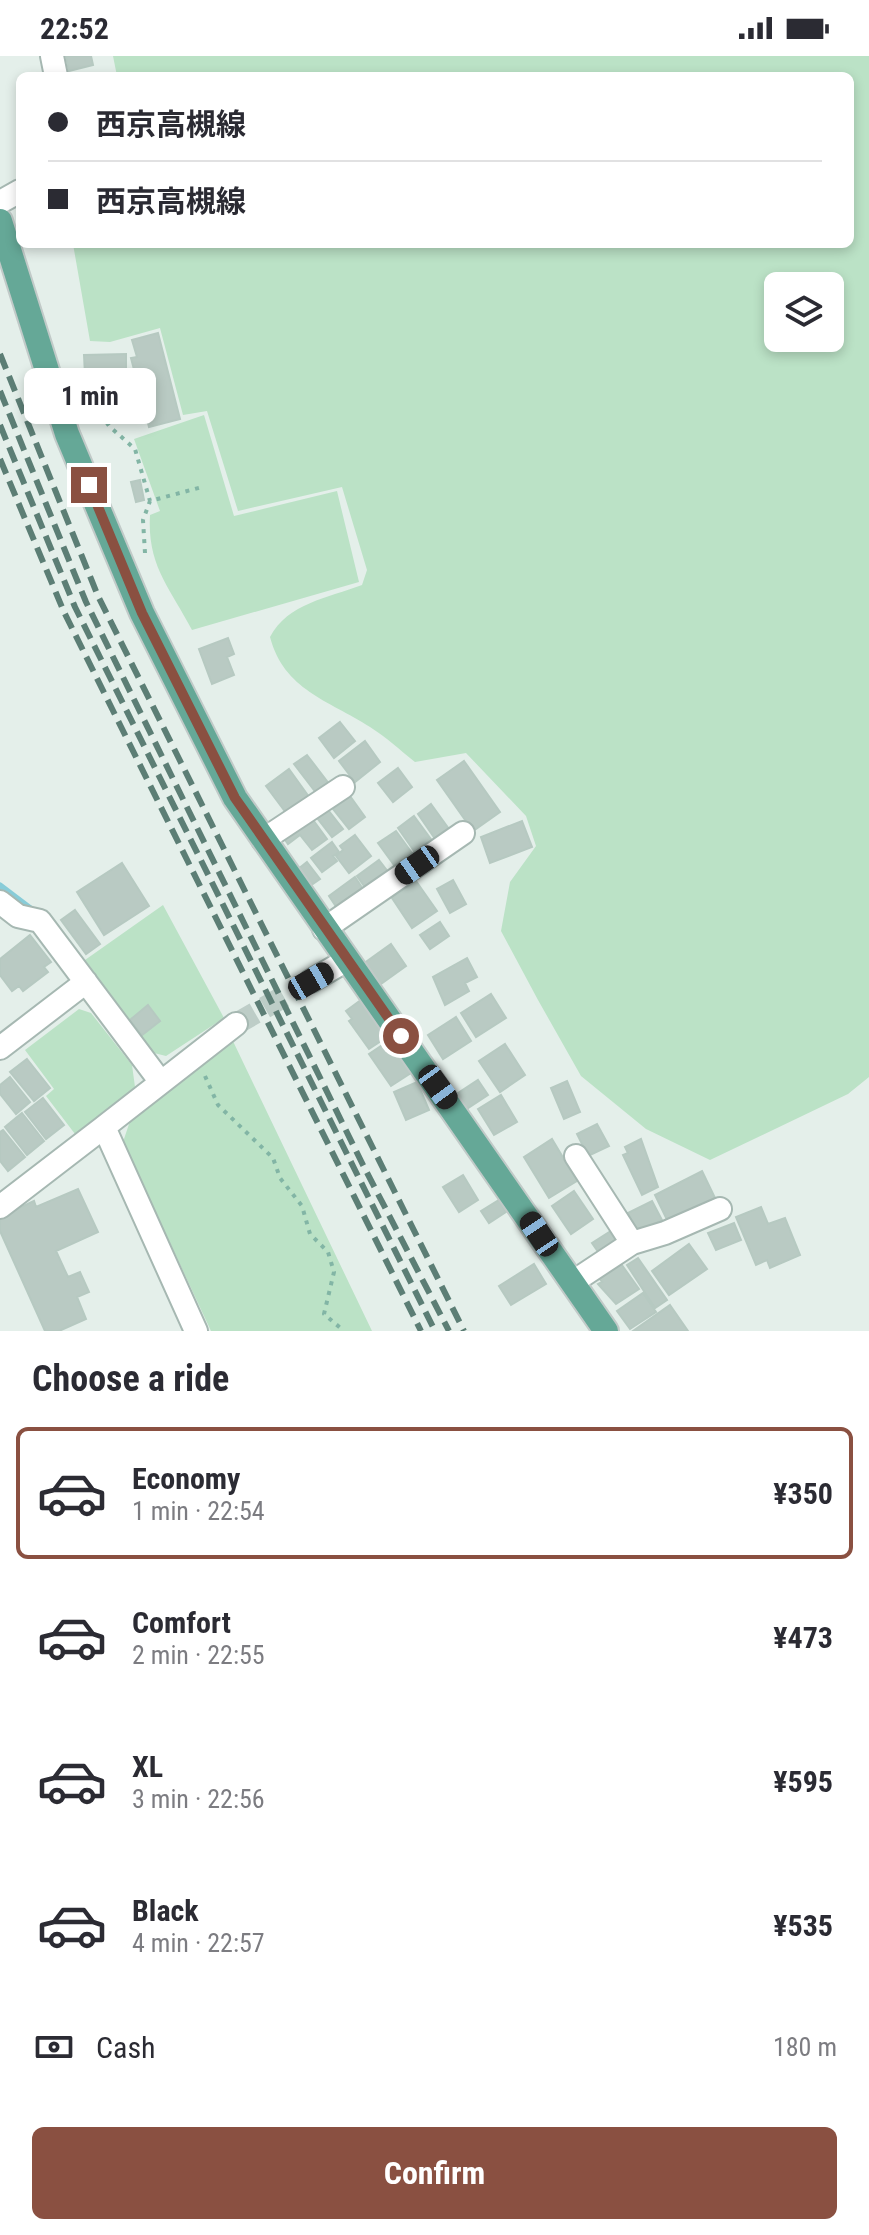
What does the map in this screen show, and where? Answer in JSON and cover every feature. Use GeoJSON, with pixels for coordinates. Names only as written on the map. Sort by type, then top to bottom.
{"type":"FeatureCollection","features":[{"type":"Feature","properties":{"kind":"main road"},"geometry":{"type":"LineString","coordinates":[[0,221],[67,434],[142,613],[235,798],[606,1331]]}},
{"type":"Feature","properties":{"kind":"street"},"geometry":{"type":"LineString","coordinates":[[263,840],[343,787]]}},
{"type":"Feature","properties":{"kind":"street"},"geometry":{"type":"LineString","coordinates":[[324,929],[463,833]]}},
{"type":"Feature","properties":{"kind":"street"},"geometry":{"type":"LineString","coordinates":[[0,902],[9,919],[40,921],[160,1081]]}},
{"type":"Feature","properties":{"kind":"street"},"geometry":{"type":"LineString","coordinates":[[311,981],[347,960]]}},
{"type":"Feature","properties":{"kind":"street"},"geometry":{"type":"LineString","coordinates":[[0,1048],[86,982]]}},
{"type":"Feature","properties":{"kind":"street"},"geometry":{"type":"LineString","coordinates":[[0,1207],[194,1053],[236,1024]]}},
{"type":"Feature","properties":{"kind":"street"},"geometry":{"type":"LineString","coordinates":[[104,1127],[196,1331]]}},
{"type":"Feature","properties":{"kind":"street"},"geometry":{"type":"LineString","coordinates":[[576,1156],[632,1243]]}},
{"type":"Feature","properties":{"kind":"street"},"geometry":{"type":"LineString","coordinates":[[573,1282],[632,1243],[665,1233],[720,1209]]}},
{"type":"Feature","properties":{"kind":"path"},"geometry":{"type":"LineString","coordinates":[[43,360],[77,375],[109,426],[132,445],[150,501],[143,520],[145,555]]}},
{"type":"Feature","properties":{"kind":"path"},"geometry":{"type":"LineString","coordinates":[[150,501],[202,487]]}},
{"type":"Feature","properties":{"kind":"path"},"geometry":{"type":"LineString","coordinates":[[194,1053],[218,1105],[264,1146],[280,1178],[302,1206],[310,1234],[328,1252],[334,1272],[324,1314],[344,1331]]}},
{"type":"Feature","properties":{"kind":"green space"},"geometry":{"type":"Polygon","coordinates":[[[113,56],[869,56],[869,1077],[848,1094],[710,1160],[646,1129],[581,1076],[501,931],[510,882],[536,846],[526,816],[466,753],[415,762],[376,731],[297,682],[277,655],[270,637],[287,616],[310,603],[362,585],[367,570],[342,487],[238,511],[207,411],[183,415],[160,328],[110,342],[90,341],[74,248],[854,248],[854,72],[116,72],[113,56]]]}},
{"type":"Feature","properties":{"kind":"green space"},"geometry":{"type":"Polygon","coordinates":[[[204,415],[234,516],[337,491],[359,582],[192,630],[156,563],[150,515],[160,511],[134,439],[204,415]]]}},
{"type":"Feature","properties":{"kind":"green space"},"geometry":{"type":"Polygon","coordinates":[[[163,905],[224,1018],[166,1056],[154,1053],[85,960],[163,905]]]}},
{"type":"Feature","properties":{"kind":"green space"},"geometry":{"type":"Polygon","coordinates":[[[79,1009],[91,1013],[132,1065],[135,1087],[75,1134],[46,1096],[54,1089],[25,1050],[79,1009]]]}},
{"type":"Feature","properties":{"kind":"green space"},"geometry":{"type":"Polygon","coordinates":[[[231,1037],[372,1331],[211,1331],[123,1142],[130,1121],[231,1037]]]}},
{"type":"Feature","properties":{"kind":"building"},"geometry":{"type":"Polygon","coordinates":[[[66,56],[91,56],[93,65],[69,71],[66,56]]]}},
{"type":"Feature","properties":{"kind":"building"},"geometry":{"type":"Polygon","coordinates":[[[158,333],[180,419],[149,427],[143,404],[136,406],[130,382],[137,381],[131,358],[137,357],[132,340],[158,333]]]}},
{"type":"Feature","properties":{"kind":"building"},"geometry":{"type":"Polygon","coordinates":[[[126,354],[126,374],[85,375],[84,355],[126,354]]]}},
{"type":"Feature","properties":{"kind":"building"},"geometry":{"type":"Polygon","coordinates":[[[140,480],[144,500],[136,502],[131,482],[140,480]]]}},
{"type":"Feature","properties":{"kind":"building"},"geometry":{"type":"Polygon","coordinates":[[[228,638],[234,654],[227,657],[234,675],[212,684],[199,649],[228,638]]]}},
{"type":"Feature","properties":{"kind":"building"},"geometry":{"type":"Polygon","coordinates":[[[340,722],[355,741],[334,758],[319,738],[340,722]]]}},
{"type":"Feature","properties":{"kind":"building"},"geometry":{"type":"Polygon","coordinates":[[[365,741],[380,762],[355,782],[339,761],[365,741]]]}},
{"type":"Feature","properties":{"kind":"building"},"geometry":{"type":"Polygon","coordinates":[[[307,755],[333,789],[320,798],[294,764],[307,755]]]}},
{"type":"Feature","properties":{"kind":"building"},"geometry":{"type":"Polygon","coordinates":[[[464,761],[500,812],[473,831],[437,780],[464,761]]]}},
{"type":"Feature","properties":{"kind":"building"},"geometry":{"type":"Polygon","coordinates":[[[398,768],[412,787],[393,802],[378,783],[398,768]]]}},
{"type":"Feature","properties":{"kind":"building"},"geometry":{"type":"Polygon","coordinates":[[[289,769],[312,801],[290,818],[266,786],[289,769]]]}},
{"type":"Feature","properties":{"kind":"building"},"geometry":{"type":"Polygon","coordinates":[[[350,796],[365,817],[349,829],[333,809],[350,796]]]}},
{"type":"Feature","properties":{"kind":"building"},"geometry":{"type":"Polygon","coordinates":[[[431,804],[454,836],[440,846],[418,814],[431,804]]]}},
{"type":"Feature","properties":{"kind":"building"},"geometry":{"type":"Polygon","coordinates":[[[325,806],[343,829],[332,837],[314,814],[325,806]]]}},
{"type":"Feature","properties":{"kind":"building"},"geometry":{"type":"Polygon","coordinates":[[[308,813],[327,839],[312,850],[300,835],[288,844],[281,834],[308,813]]]}},
{"type":"Feature","properties":{"kind":"building"},"geometry":{"type":"Polygon","coordinates":[[[414,816],[436,846],[419,858],[398,828],[414,816]]]}},
{"type":"Feature","properties":{"kind":"building"},"geometry":{"type":"Polygon","coordinates":[[[522,821],[532,847],[490,863],[481,837],[522,821]]]}},
{"type":"Feature","properties":{"kind":"building"},"geometry":{"type":"Polygon","coordinates":[[[396,831],[417,860],[399,872],[378,843],[396,831]]]}},
{"type":"Feature","properties":{"kind":"building"},"geometry":{"type":"Polygon","coordinates":[[[355,835],[371,856],[349,873],[336,856],[343,850],[340,846],[355,835]]]}},
{"type":"Feature","properties":{"kind":"building"},"geometry":{"type":"Polygon","coordinates":[[[332,842],[339,852],[333,856],[337,861],[322,872],[311,858],[332,842]]]}},
{"type":"Feature","properties":{"kind":"building"},"geometry":{"type":"Polygon","coordinates":[[[379,860],[392,877],[369,893],[357,876],[379,860]]]}},
{"type":"Feature","properties":{"kind":"building"},"geometry":{"type":"Polygon","coordinates":[[[307,862],[320,879],[310,886],[297,870],[307,862]]]}},
{"type":"Feature","properties":{"kind":"building"},"geometry":{"type":"Polygon","coordinates":[[[122,863],[149,906],[104,935],[77,892],[122,863]]]}},
{"type":"Feature","properties":{"kind":"building"},"geometry":{"type":"Polygon","coordinates":[[[355,877],[367,895],[341,914],[329,896],[355,877]]]}},
{"type":"Feature","properties":{"kind":"building"},"geometry":{"type":"Polygon","coordinates":[[[453,880],[466,904],[450,913],[437,889],[453,880]]]}},
{"type":"Feature","properties":{"kind":"building"},"geometry":{"type":"Polygon","coordinates":[[[416,881],[437,911],[412,928],[392,898],[416,881]]]}},
{"type":"Feature","properties":{"kind":"building"},"geometry":{"type":"Polygon","coordinates":[[[75,910],[100,944],[86,954],[61,920],[75,910]]]}},
{"type":"Feature","properties":{"kind":"building"},"geometry":{"type":"Polygon","coordinates":[[[440,922],[449,936],[430,949],[420,935],[440,922]]]}},
{"type":"Feature","properties":{"kind":"building"},"geometry":{"type":"Polygon","coordinates":[[[30,935],[51,962],[44,967],[48,972],[23,991],[19,986],[12,991],[0,975],[0,959],[30,935]]]}},
{"type":"Feature","properties":{"kind":"building"},"geometry":{"type":"Polygon","coordinates":[[[391,944],[406,966],[378,986],[363,964],[391,944]]]}},
{"type":"Feature","properties":{"kind":"building"},"geometry":{"type":"Polygon","coordinates":[[[467,958],[477,977],[465,983],[469,991],[445,1005],[433,977],[467,958]]]}},
{"type":"Feature","properties":{"kind":"building"},"geometry":{"type":"Polygon","coordinates":[[[491,994],[506,1018],[476,1037],[461,1013],[491,994]]]}},
{"type":"Feature","properties":{"kind":"building"},"geometry":{"type":"Polygon","coordinates":[[[361,1000],[387,1037],[369,1049],[349,1021],[352,1019],[346,1011],[361,1000]]]}},
{"type":"Feature","properties":{"kind":"building"},"geometry":{"type":"Polygon","coordinates":[[[148,1005],[160,1021],[142,1035],[130,1020],[148,1005]]]}},
{"type":"Feature","properties":{"kind":"building"},"geometry":{"type":"Polygon","coordinates":[[[456,1017],[471,1041],[443,1059],[428,1035],[456,1017]]]}},
{"type":"Feature","properties":{"kind":"building"},"geometry":{"type":"Polygon","coordinates":[[[390,1040],[411,1073],[391,1086],[369,1054],[390,1040]]]}},
{"type":"Feature","properties":{"kind":"building"},"geometry":{"type":"Polygon","coordinates":[[[505,1044],[525,1075],[500,1092],[479,1061],[505,1044]]]}},
{"type":"Feature","properties":{"kind":"building"},"geometry":{"type":"Polygon","coordinates":[[[27,1059],[50,1088],[34,1101],[10,1072],[27,1059]]]}},
{"type":"Feature","properties":{"kind":"building"},"geometry":{"type":"Polygon","coordinates":[[[10,1077],[30,1102],[16,1114],[0,1094],[0,1085],[10,1077]]]}},
{"type":"Feature","properties":{"kind":"building"},"geometry":{"type":"Polygon","coordinates":[[[478,1080],[488,1095],[465,1110],[455,1095],[478,1080]]]}},
{"type":"Feature","properties":{"kind":"building"},"geometry":{"type":"Polygon","coordinates":[[[567,1081],[580,1112],[564,1119],[551,1088],[567,1081]]]}},
{"type":"Feature","properties":{"kind":"building"},"geometry":{"type":"Polygon","coordinates":[[[417,1082],[429,1110],[406,1120],[394,1092],[417,1082]]]}},
{"type":"Feature","properties":{"kind":"building"},"geometry":{"type":"Polygon","coordinates":[[[501,1095],[517,1122],[494,1135],[478,1109],[501,1095]]]}},
{"type":"Feature","properties":{"kind":"building"},"geometry":{"type":"Polygon","coordinates":[[[43,1098],[64,1125],[46,1139],[25,1112],[43,1098]]]}},
{"type":"Feature","properties":{"kind":"building"},"geometry":{"type":"Polygon","coordinates":[[[22,1113],[44,1141],[27,1155],[5,1127],[22,1113]]]}},
{"type":"Feature","properties":{"kind":"building"},"geometry":{"type":"Polygon","coordinates":[[[597,1124],[609,1146],[588,1156],[577,1134],[597,1124]]]}},
{"type":"Feature","properties":{"kind":"building"},"geometry":{"type":"Polygon","coordinates":[[[3,1130],[25,1157],[8,1171],[0,1161],[0,1132],[3,1130]]]}},
{"type":"Feature","properties":{"kind":"building"},"geometry":{"type":"Polygon","coordinates":[[[552,1139],[577,1181],[549,1198],[524,1157],[552,1139]]]}},
{"type":"Feature","properties":{"kind":"building"},"geometry":{"type":"Polygon","coordinates":[[[641,1139],[658,1187],[642,1195],[623,1155],[628,1153],[625,1147],[641,1139]]]}},
{"type":"Feature","properties":{"kind":"building"},"geometry":{"type":"Polygon","coordinates":[[[702,1171],[716,1200],[669,1224],[655,1195],[702,1171]]]}},
{"type":"Feature","properties":{"kind":"building"},"geometry":{"type":"Polygon","coordinates":[[[463,1175],[478,1200],[459,1212],[443,1187],[463,1175]]]}},
{"type":"Feature","properties":{"kind":"building"},"geometry":{"type":"Polygon","coordinates":[[[78,1189],[98,1232],[56,1251],[68,1277],[80,1272],[89,1292],[77,1297],[86,1319],[59,1331],[45,1331],[0,1231],[0,1217],[34,1201],[36,1207],[78,1189]]]}},
{"type":"Feature","properties":{"kind":"building"},"geometry":{"type":"Polygon","coordinates":[[[574,1191],[593,1219],[571,1234],[552,1206],[574,1191]]]}},
{"type":"Feature","properties":{"kind":"building"},"geometry":{"type":"Polygon","coordinates":[[[499,1200],[506,1212],[489,1223],[481,1211],[499,1200]]]}},
{"type":"Feature","properties":{"kind":"building"},"geometry":{"type":"Polygon","coordinates":[[[652,1201],[662,1220],[638,1232],[628,1213],[652,1201]]]}},
{"type":"Feature","properties":{"kind":"building"},"geometry":{"type":"Polygon","coordinates":[[[761,1207],[768,1224],[785,1218],[800,1255],[770,1268],[767,1260],[756,1265],[736,1217],[761,1207]]]}},
{"type":"Feature","properties":{"kind":"building"},"geometry":{"type":"Polygon","coordinates":[[[734,1223],[741,1240],[716,1250],[708,1233],[734,1223]]]}},
{"type":"Feature","properties":{"kind":"building"},"geometry":{"type":"Polygon","coordinates":[[[611,1231],[619,1245],[601,1256],[592,1243],[611,1231]]]}},
{"type":"Feature","properties":{"kind":"building"},"geometry":{"type":"Polygon","coordinates":[[[689,1244],[707,1269],[669,1295],[652,1271],[689,1244]]]}},
{"type":"Feature","properties":{"kind":"building"},"geometry":{"type":"Polygon","coordinates":[[[638,1258],[667,1300],[655,1308],[627,1265],[638,1258]]]}},
{"type":"Feature","properties":{"kind":"building"},"geometry":{"type":"Polygon","coordinates":[[[619,1261],[639,1289],[616,1304],[598,1284],[602,1282],[597,1275],[619,1261]]]}},
{"type":"Feature","properties":{"kind":"building"},"geometry":{"type":"Polygon","coordinates":[[[534,1264],[546,1284],[511,1305],[499,1286],[534,1264]]]}},
{"type":"Feature","properties":{"kind":"building"},"geometry":{"type":"Polygon","coordinates":[[[643,1293],[656,1312],[630,1329],[617,1311],[643,1293]]]}},
{"type":"Feature","properties":{"kind":"building"},"geometry":{"type":"Polygon","coordinates":[[[670,1305],[688,1331],[633,1331],[670,1305]]]}},
{"type":"Feature","properties":{"kind":"waterway"},"geometry":{"type":"LineString","coordinates":[[0,886],[33,911]]}},
{"type":"Feature","properties":{"kind":"tunnel"},"geometry":{"type":"LineString","coordinates":[[236,1024],[311,981]]}},
{"type":"Feature","properties":{"kind":"railway"},"geometry":{"type":"LineString","coordinates":[[0,354],[98,596],[464,1331]]}},
{"type":"Feature","properties":{"kind":"railway"},"geometry":{"type":"LineString","coordinates":[[0,391],[86,602],[363,1165],[449,1331]]}},
{"type":"Feature","properties":{"kind":"railway"},"geometry":{"type":"LineString","coordinates":[[0,425],[75,607],[435,1331]]}},
{"type":"Feature","properties":{"kind":"railway"},"geometry":{"type":"LineString","coordinates":[[0,459],[64,612],[421,1331]]}},
{"type":"Feature","properties":{"kind":"route"},"geometry":{"type":"LineString","coordinates":[[89,485],[142,613],[235,798],[401,1036]]}}]}
